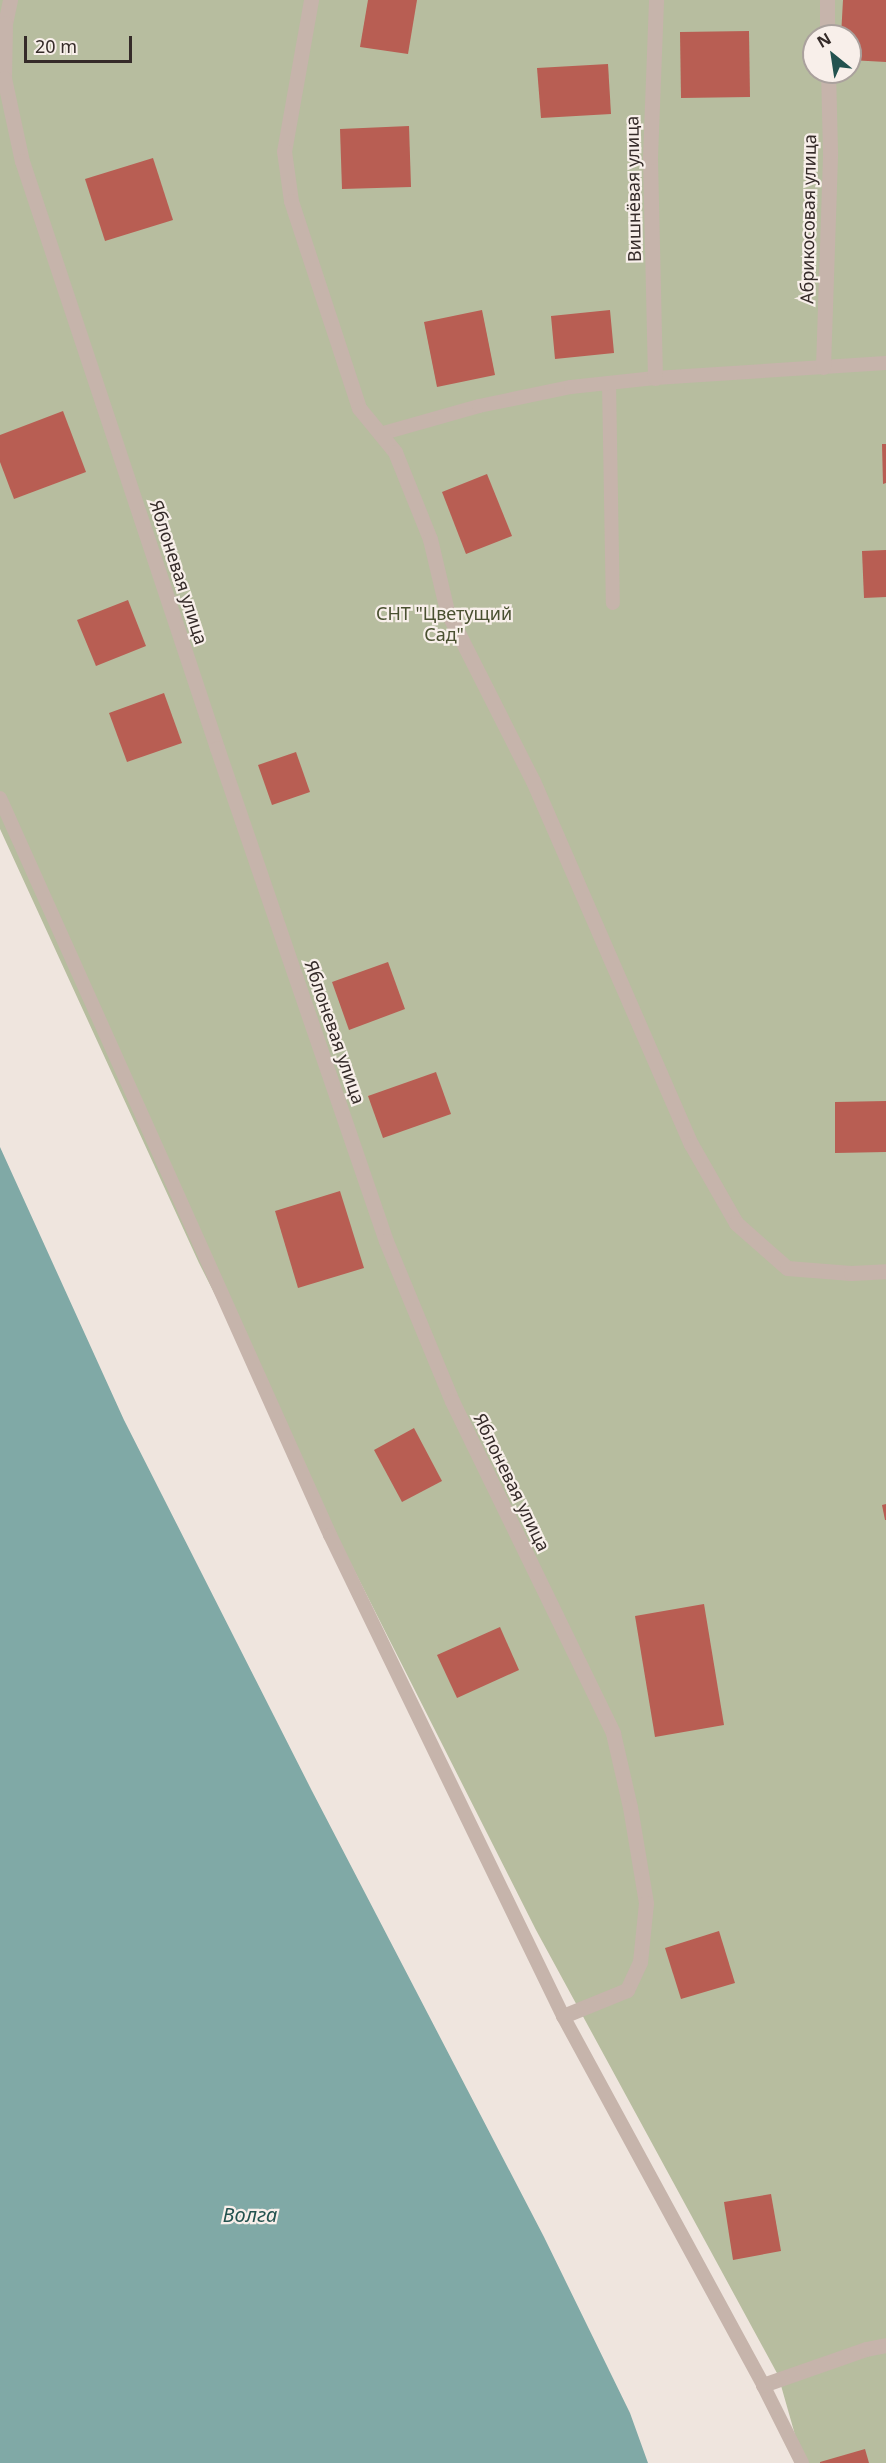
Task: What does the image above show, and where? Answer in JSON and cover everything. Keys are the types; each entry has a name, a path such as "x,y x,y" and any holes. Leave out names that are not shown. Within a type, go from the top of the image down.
{"street":[{"name":"Яблоневая улица","path":"10,0 5,22 4,78 22,161 213,736 382,1230 452,1401 613,1733 630,1807 646,1903 640,1962 627,1990 563,2016"},
{"path":"311,0 284,151 291,201 359,408 394,453 430,539 447,611 533,781 691,1144 736,1223 787,1268 851,1273 886,1271"},
{"name":"Вишнёвая улица","path":"655,378 650,157 656,0"},
{"path":"826,0 827,24"},
{"name":"Абрикосовая улица","path":"823,366 831,152 828,84"},
{"path":"763,2385 866,2349 886,2345"}],"lane":[{"path":"380,434 479,406 571,387 655,378 886,363"},
{"path":"609,382 613,603"},
{"path":"0,798 330,1535 563,2016 763,2385 802,2463"}],"green space":[{"name":"СНТ \"Цветущий Сад\"","path":"0,0 886,0 886,2463 803,2463 778,2375 536,1930 199,1263 0,829"}],"water":[{"name":"Волга","path":"0,1147 124,1420 312,1791 544,2237 630,2413 648,2463 0,2463"}],"building":[{"path":"368,0 417,0 408,54 360,47"},
{"path":"843,0 886,0 886,62 862,61 862,24 842,24"},
{"path":"749,31 750,97 681,98 680,32"},
{"path":"608,64 611,114 541,118 537,68"},
{"path":"409,126 411,187 342,189 340,129"},
{"path":"153,158 173,220 105,241 85,179"},
{"path":"482,310 495,375 437,387 424,322"},
{"path":"610,310 614,353 555,359 551,316"},
{"path":"63,411 86,472 14,499 0,462 0,435"},
{"path":"882,444 886,444 886,483 883,484"},
{"path":"487,474 512,536 466,554 442,492"},
{"path":"886,550 886,597 864,598 862,551"},
{"path":"128,600 146,646 96,666 77,620"},
{"path":"164,693 182,743 127,762 109,713"},
{"path":"296,752 310,792 272,805 258,765"},
{"path":"388,962 405,1009 349,1030 332,982"},
{"path":"436,1072 451,1114 383,1138 368,1096"},
{"path":"886,1101 886,1152 835,1153 835,1102"},
{"path":"340,1191 364,1268 298,1288 275,1211"},
{"path":"414,1428 442,1481 402,1502 374,1450"},
{"path":"886,1504 886,1520 885,1520 882,1505"},
{"path":"704,1604 724,1725 655,1737 635,1616"},
{"path":"500,1627 519,1670 457,1698 437,1655"},
{"path":"719,1931 735,1983 681,1999 665,1948"},
{"path":"771,2194 781,2251 733,2260 724,2202"},
{"path":"865,2449 869,2463 820,2463 820,2462"}]}
